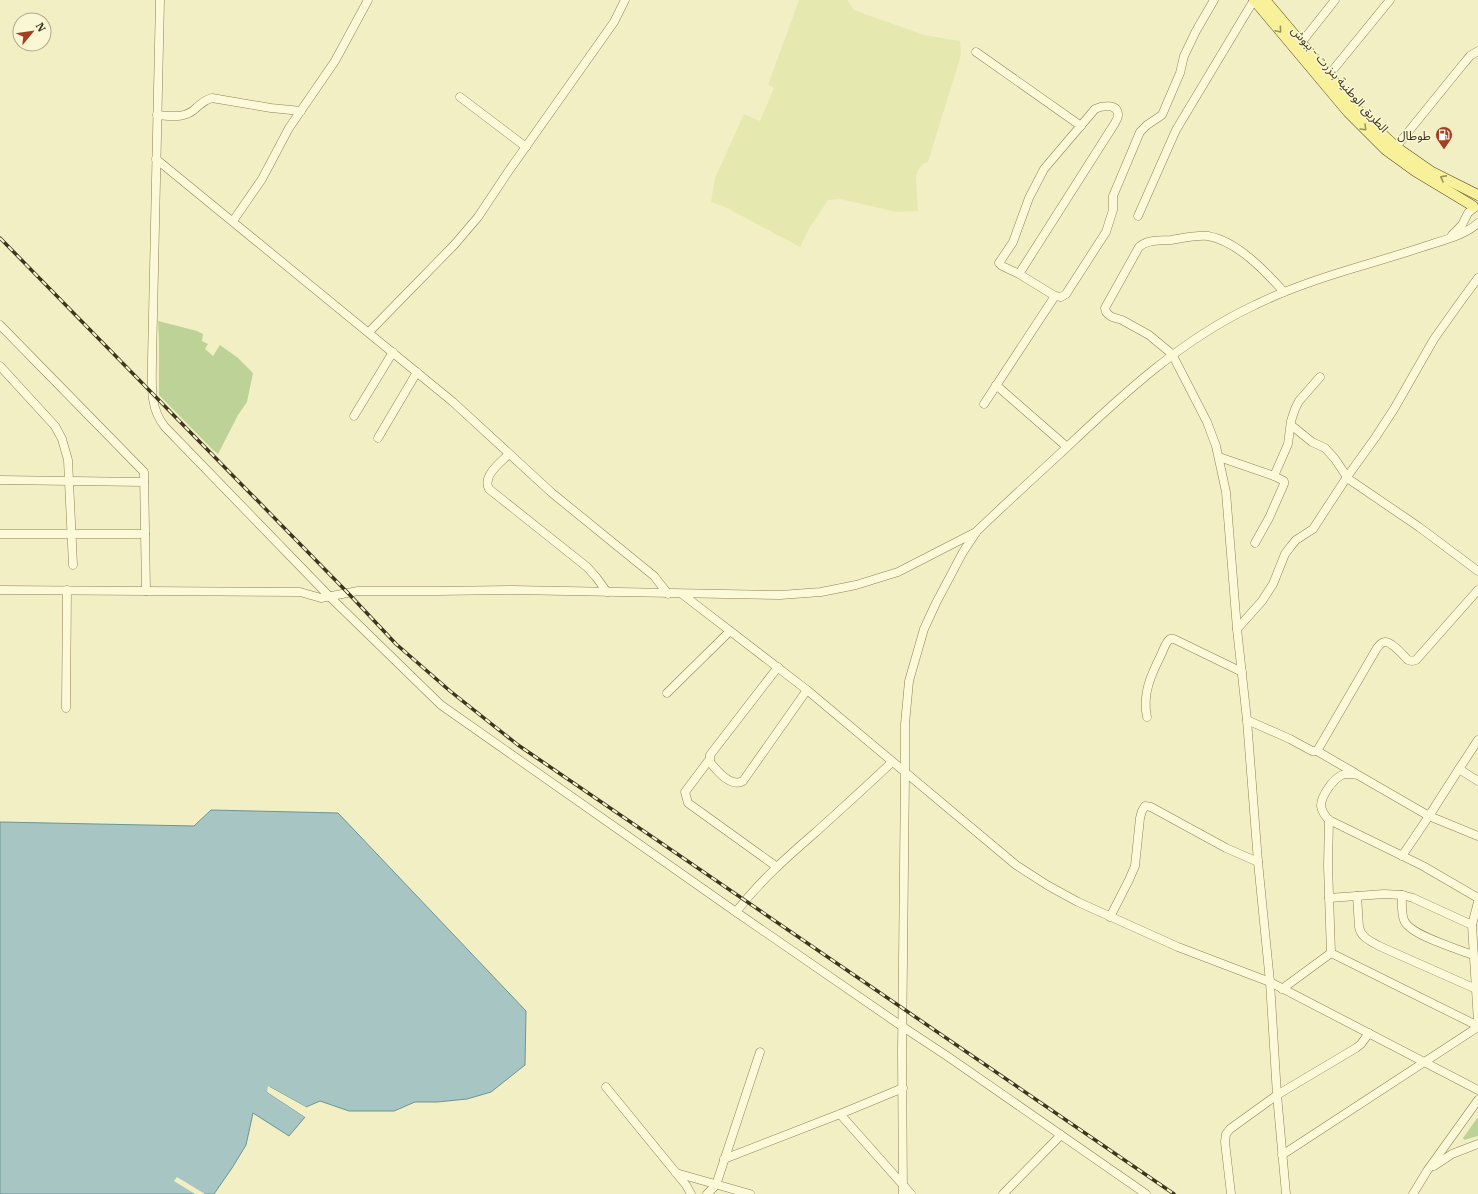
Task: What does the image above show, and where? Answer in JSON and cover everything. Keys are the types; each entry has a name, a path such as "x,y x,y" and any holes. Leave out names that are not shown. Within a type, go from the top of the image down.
{"main road":[{"name":"الطريق الوطنية بنزرت - ببوش","path":"1254,0 1348,112 1386,150 1415,171 1476,207"},
{"name":"الطريق الوطنية بنزرت - ببوش","path":"1265,0 1364,117 1396,147 1432,172 1478,195"}],"street":[{"path":"160,0 152,360 152,394 155,411 160,421 329,596 446,709 736,912 1146,1194"},
{"path":"233,221 258,184 288,128 335,61 368,0"},
{"path":"369,332 455,244 478,217 614,22 625,0"},
{"path":"1019,274 1115,123 1119,115 1115,108 1110,106 1095,109 1044,168 1029,198 1013,242 999,263 1055,296 1061,297 1066,294 1106,232 1113,210 1113,196 1140,132 1147,125 1162,115 1180,73 1184,56 1196,31 1214,0"},
{"path":"1138,216 1176,130 1254,0"},
{"path":"1301,43 1335,0"},
{"path":"1328,76 1390,0"},
{"path":"1396,147 1470,56 1478,51"},
{"path":"976,52 1081,126"},
{"path":"460,97 526,147"},
{"path":"157,115 176,117 183,116 195,109 205,100 212,98 271,108 300,111"},
{"path":"156,159 454,402 552,493 654,576 668,594"},
{"path":"1446,239 1459,229 1468,213 1476,207"},
{"path":"903,1194 905,724 909,681 924,629 963,552 977,531 1109,407 1172,354 1226,320 1284,292 1315,280 1446,239 1470,229 1478,223"},
{"path":"1284,292 1267,273 1240,251 1218,239 1206,236 1152,241 1143,244 1137,251 1105,310 1112,317 1122,320 1149,335 1172,354 1207,422 1219,457 1226,492 1237,629 1247,720 1258,862 1270,982 1277,1095 1286,1194"},
{"path":"1237,629 1266,595 1273,584 1285,554 1291,546 1296,540 1313,529 1346,477 1386,421 1434,339 1478,278"},
{"path":"984,404 1055,296"},
{"path":"0,326 144,472 146,591"},
{"path":"354,416 393,352"},
{"path":"0,366 55,426 66,450 68,460 73,565"},
{"path":"378,438 417,372"},
{"path":"1274,476 1286,450 1290,425 1297,405 1320,377"},
{"path":"996,385 1066,447"},
{"path":"1290,425 1313,443 1325,448 1335,459 1346,477 1419,527 1478,571"},
{"path":"509,454 489,476 487,481 489,489 587,567 607,592"},
{"path":"1219,457 1282,479 1284,484 1269,518 1255,543"},
{"path":"0,480 144,482"},
{"path":"0,590 300,592 321,598 358,591 513,590 780,595 821,592 856,585 898,572 977,531"},
{"path":"0,534 145,534"},
{"path":"66,708 67,590"},
{"path":"1317,751 1377,648 1382,643 1386,642 1408,660 1412,662 1416,660 1478,590"},
{"path":"682,594 807,690 1016,865 1053,889 1110,918 1178,947 1270,982 1426,1061 1478,1090"},
{"path":"667,693 730,631"},
{"path":"1147,717 1145,702 1147,690 1158,661 1170,639 1174,639 1242,672"},
{"path":"776,867 688,803 685,792 709,760 710,755 778,667"},
{"path":"709,760 715,769 722,775 734,783 741,782 746,778 807,690"},
{"path":"1247,720 1312,751 1317,751 1391,795 1430,816 1478,836"},
{"path":"1402,856 1430,816 1478,740"},
{"path":"736,912 745,900 776,867 892,762"},
{"path":"1459,769 1478,781"},
{"path":"1358,775 1351,773 1340,776 1336,780 1328,790 1321,804 1323,814 1329,820 1443,877 1478,898"},
{"path":"1110,918 1135,866 1140,818 1145,806 1151,807 1226,848 1258,862"},
{"path":"1329,820 1328,854 1331,953"},
{"path":"1329,898 1402,895 1413,898 1472,925"},
{"path":"1402,895 1402,912 1404,920 1409,928 1419,934 1473,955"},
{"path":"1356,896 1359,928 1360,932 1365,938 1379,946 1476,989"},
{"path":"1478,902 1472,925 1478,1022"},
{"path":"1282,989 1331,953"},
{"path":"1331,953 1478,1027"},
{"path":"1282,1155 1478,1027"},
{"path":"1231,1194 1225,1142 1226,1134 1230,1129 1277,1095 1356,1048 1369,1033"},
{"path":"707,1194 716,1185 760,1052"},
{"path":"606,1087 686,1185 691,1194"},
{"path":"724,1159 903,1088"},
{"path":"1413,1194 1427,1171 1478,1100"},
{"path":"840,1114 904,1184 911,1194"},
{"path":"1003,1194 1062,1135"},
{"path":"1427,1171 1452,1154 1478,1144"},
{"path":"675,1172 750,1194"}],"green space":[{"path":"799,0 847,0 854,10 924,35 960,41 961,55 928,162 924,163 918,170 916,177 918,211 897,212 840,199 828,200 810,227 800,247 725,207 711,202 715,178 744,114 760,121 774,88 768,85"},
{"path":"158,321 197,331 203,334 202,341 208,344 205,349 213,356 220,345 238,358 253,373 247,402 238,415 218,454 159,395"},
{"path":"1478,1117 1478,1136 1464,1140 1463,1138"}],"water":[{"path":"211,810 338,813 526,1011 525,1065 491,1092 467,1099 437,1102 415,1102 394,1111 349,1111 320,1101 306,1107 270,1087 267,1092 305,1117 289,1136 253,1113 246,1145 214,1194 0,1194 0,822 194,826"}],"pier":[{"path":"268,1086 306,1107 306,1109 271,1090 270,1091 305,1115 305,1117 267,1092"},
{"path":"177,1177 205,1194 195,1194 174,1181"}],"railway":[{"path":"0,238 348,593 396,644 450,691 518,745 1174,1194"}],"place":[{"name":"طوطال","path":"1444,150"}]}
